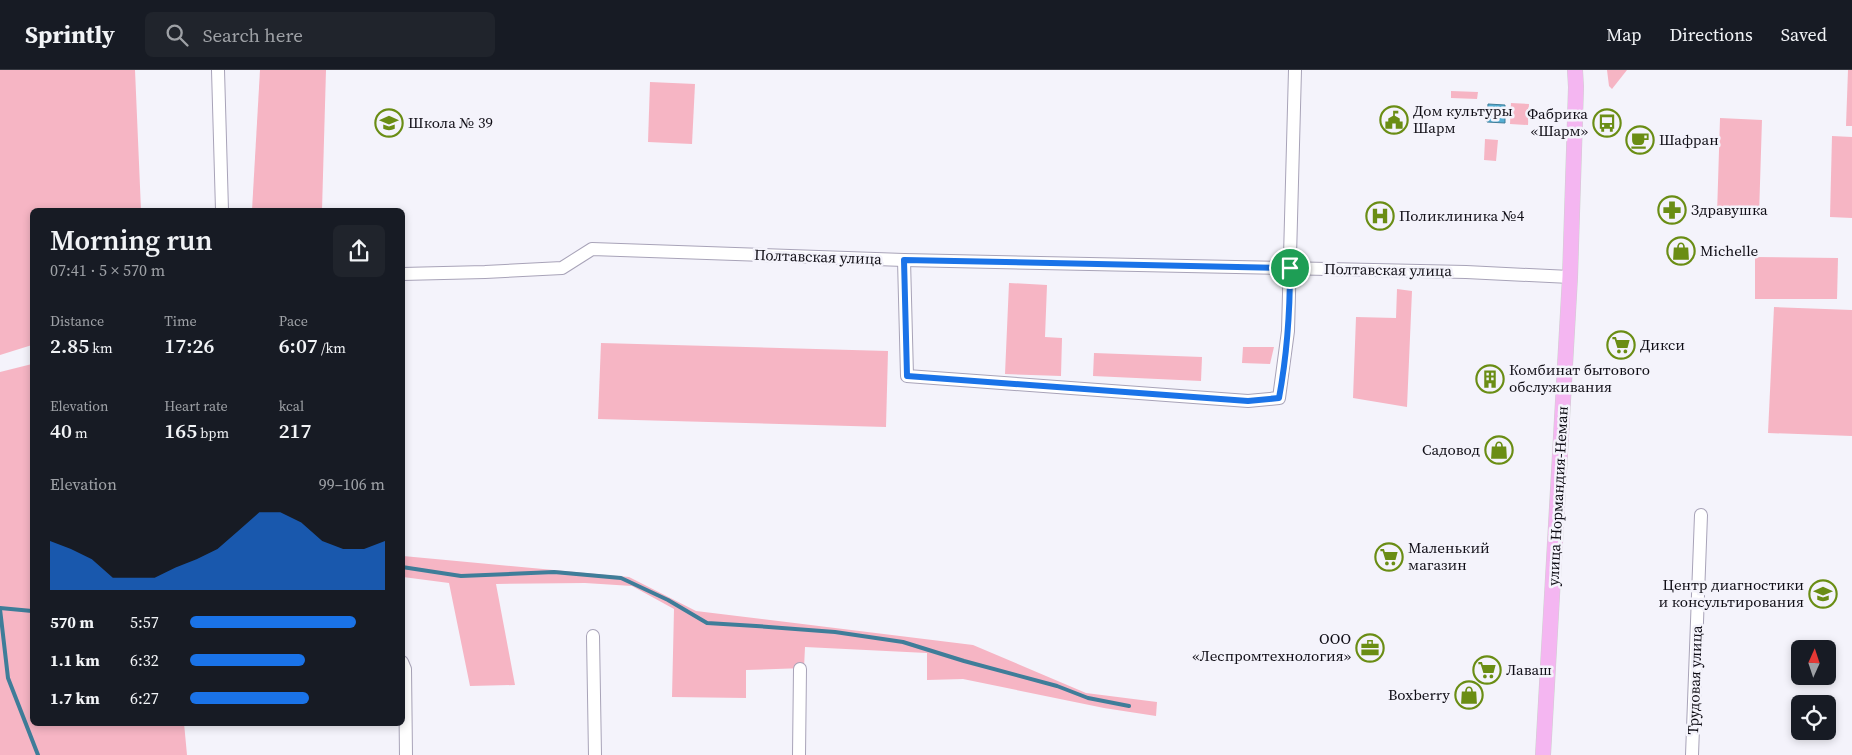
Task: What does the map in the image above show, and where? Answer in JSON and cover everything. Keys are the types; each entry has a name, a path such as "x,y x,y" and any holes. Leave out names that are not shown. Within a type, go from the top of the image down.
{"main road":[{"path":"1575,70 1576,87"},
{"path":"1576,87 1579,70"},
{"name":"улица Нормандия-Неман","path":"1543,755 1570,277 1576,87"}],"street":[{"path":"218,70 222,208"},
{"path":"904,260 907,376 1248,401 1279,398 1288,332 1295,70"},
{"name":"Полтавская улица","path":"405,274 562,268 592,249 904,260 1466,272 1570,277"},
{"name":"Трудовая улица","path":"1692,755 1701,515"},
{"path":"593,636 595,755"},
{"path":"799,755 800,668"},
{"path":"405,669 406,755"}],"shaded area":[{"path":"0,70 135,70 141,208 30,208 30,346 0,355"},
{"path":"260,70 326,70 322,208 252,208"},
{"path":"1607,70 1627,70 1612,89 1609,86"},
{"path":"1848,70 1852,70 1852,126 1846,126"},
{"path":"650,82 695,84 692,144 648,142"},
{"path":"1451,91 1478,92 1477,99 1451,98"},
{"path":"1511,103 1529,104 1528,125 1510,124"},
{"path":"1720,118 1762,120 1759,215 1717,214"},
{"path":"1832,136 1852,137 1852,218 1830,217"},
{"path":"1485,139 1498,140 1496,161 1484,160"},
{"path":"1755,257 1838,258 1837,299 1755,299"},
{"path":"1009,283 1047,285 1045,337 1062,338 1061,376 1005,374"},
{"path":"1397,289 1412,291 1407,407 1353,398 1356,317 1396,318"},
{"path":"1774,307 1852,310 1852,436 1768,433"},
{"path":"601,343 888,351 886,427 598,419"},
{"path":"1243,347 1274,347 1270,364 1242,363"},
{"path":"1094,353 1202,357 1201,381 1093,376"},
{"path":"30,364 30,726 184,726 187,755 0,755 0,372"},
{"path":"405,556 629,577 696,611 973,645 1086,693 1157,702 1156,716 1104,708 963,679 927,680 927,653 805,647 804,668 746,670 746,698 672,697 674,609 632,586 585,583 496,584 515,685 470,686 449,583 405,577"}],"water":[{"path":"1488,104 1505,105 1505,123 1487,122"}],"waterway":[{"path":"405,567 461,576 554,572 621,578 668,600 707,623 835,632 903,642 964,661 1057,686 1088,698 1129,706"},
{"path":"0,608 30,611"},
{"path":"0,609 8,678 38,755"}],"place":[{"name":"Дом культуры Шарм","path":"1394,120"},
{"name":"Школа № 39","path":"389,123"},
{"name":"Фабрика «Шарм»","path":"1607,123"},
{"name":"Шафран","path":"1640,140"},
{"name":"Здравушка","path":"1672,210"},
{"name":"Поликлиника №4","path":"1380,216"},
{"name":"Michelle","path":"1681,251"},
{"name":"Дикси","path":"1621,345"},
{"name":"Комбинат бытового обслуживания","path":"1490,379"},
{"name":"Садовод","path":"1499,450"},
{"name":"Маленький магазин","path":"1389,557"},
{"name":"Центр диагностики и консультирования","path":"1823,594"},
{"name":"ООО «Леспромтехнология»","path":"1370,648"},
{"name":"Лаваш","path":"1487,670"},
{"name":"Boxberry","path":"1469,695"}],"route":[{"path":"904,260 1290,268 1288,332 1279,398 1248,401 907,376 904,260"}]}
